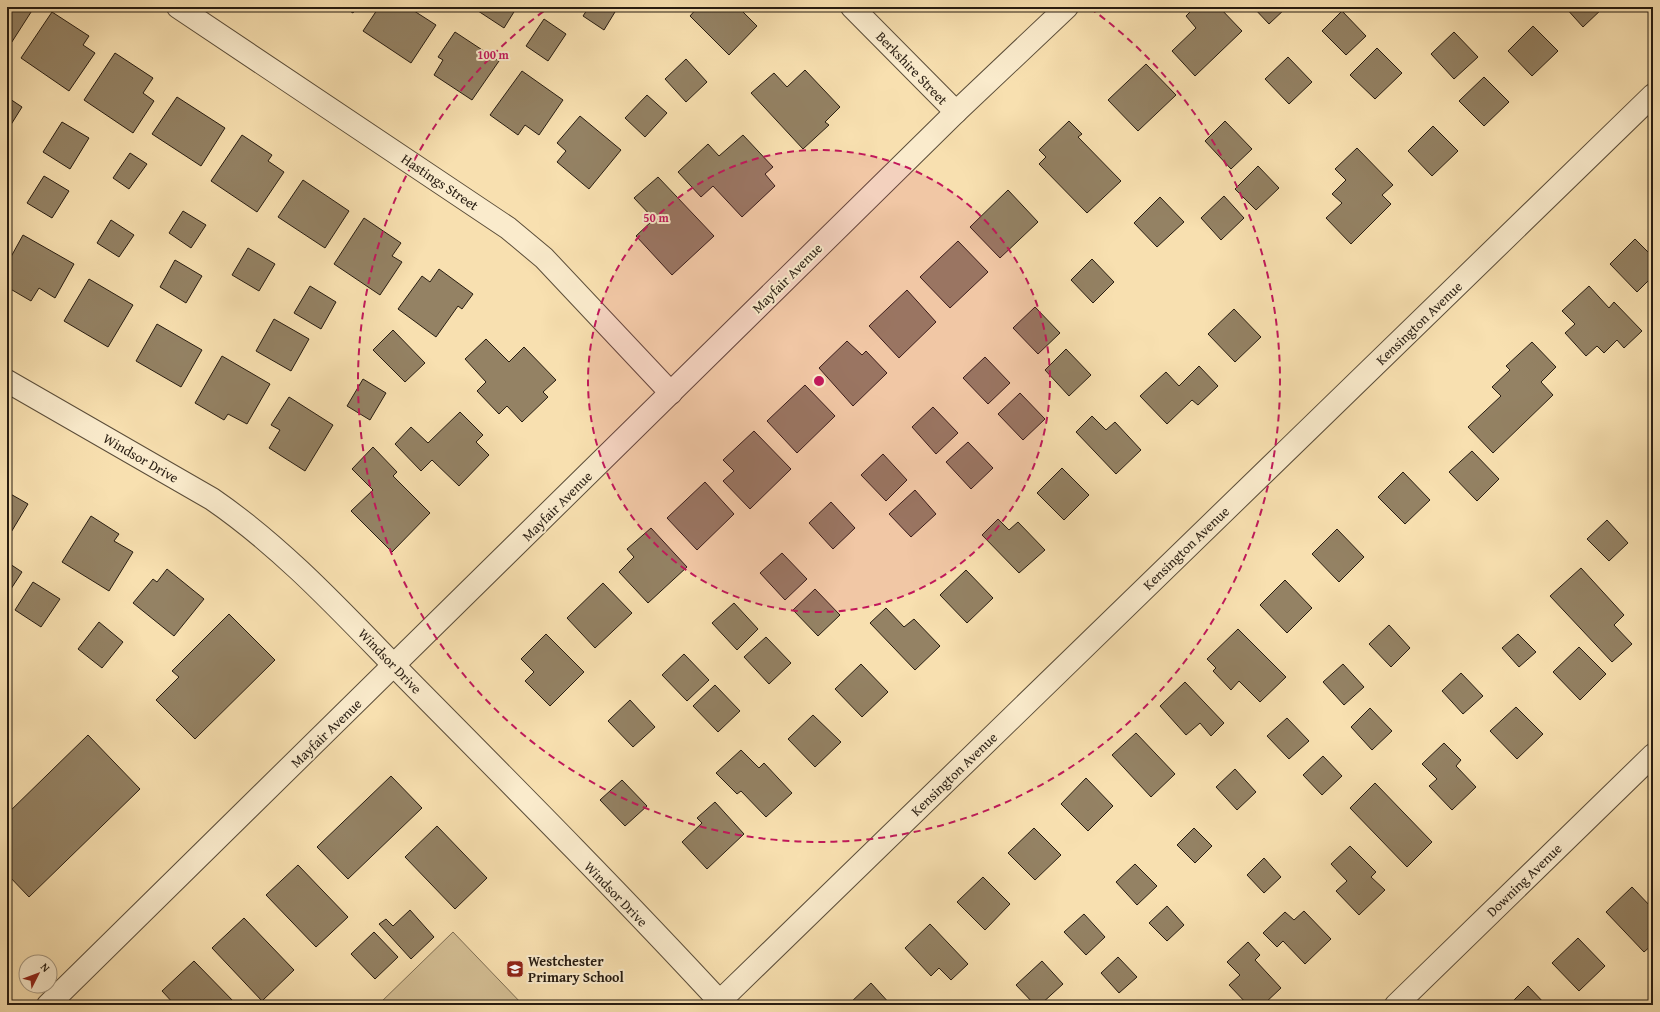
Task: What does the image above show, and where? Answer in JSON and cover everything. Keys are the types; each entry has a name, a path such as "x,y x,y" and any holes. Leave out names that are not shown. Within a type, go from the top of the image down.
{"street":[{"name":"Hastings Street","path":"178,7 508,228 544,258 671,393"},
{"name":"Berkshire Street","path":"852,7 956,112"},
{"name":"Mayfair Avenue","path":"48,1005 956,112 1067,7"},
{"name":"Kensington Avenue","path":"721,1003 1653,95"},
{"name":"Windsor Drive","path":"7,381 234,514 304,574 721,1003"},
{"name":"Downing Avenue","path":"1396,1005 1653,755"}],"shaded area":[{"path":"453,932 523,1005 378,1005"}],"building":[{"path":"7,7 30,7 33,9 8,48"},
{"path":"343,7 357,7 353,13"},
{"path":"379,7 408,7 436,25 411,63 363,31"},
{"path":"472,7 517,7 504,28"},
{"path":"589,7 618,7 604,30 583,16"},
{"path":"698,7 738,7 757,26 729,55 690,16"},
{"path":"1195,7 1219,7 1242,31 1195,76 1172,51 1196,28 1186,16"},
{"path":"1253,7 1287,7 1269,24"},
{"path":"1565,7 1604,7 1583,27"},
{"path":"1342,11 1366,36 1346,55 1322,31"},
{"path":"52,12 89,36 83,45 95,53 69,91 21,58"},
{"path":"544,19 566,34 548,61 526,46"},
{"path":"1533,26 1558,51 1532,76 1508,51"},
{"path":"455,32 499,61 472,100 434,75 443,60 438,57"},
{"path":"1454,32 1478,57 1454,79 1431,54"},
{"path":"1377,48 1402,73 1375,99 1350,75"},
{"path":"115,53 153,78 143,93 154,101 133,133 84,100"},
{"path":"1288,57 1312,82 1289,104 1265,79"},
{"path":"686,59 707,82 686,102 665,79"},
{"path":"1146,64 1176,95 1138,131 1108,100"},
{"path":"805,70 840,107 825,122 829,125 803,149 751,93 774,73 787,87"},
{"path":"522,71 563,100 539,135 525,125 518,135 490,115"},
{"path":"1484,77 1509,102 1484,126 1459,101"},
{"path":"647,95 667,113 645,137 625,118"},
{"path":"7,97 22,107 7,131"},
{"path":"177,97 225,128 201,166 152,134"},
{"path":"580,116 621,150 589,189 557,162 566,151 557,143"},
{"path":"1069,121 1082,134 1078,137 1121,181 1087,213 1039,164 1046,157 1039,150"},
{"path":"1225,121 1252,149 1231,169 1205,141"},
{"path":"62,122 89,138 70,169 43,152"},
{"path":"1433,126 1458,151 1432,176 1408,151"},
{"path":"242,135 272,155 268,161 284,172 257,212 211,181"},
{"path":"743,135 773,167 765,174 775,186 742,217 713,186 701,197 678,172 708,144 719,156"},
{"path":"1357,148 1393,185 1382,195 1391,204 1351,244 1326,218 1342,203 1332,194 1346,180 1335,169"},
{"path":"130,153 147,164 129,189 113,178"},
{"path":"1258,166 1279,188 1256,210 1235,189"},
{"path":"44,176 69,191 52,218 27,203"},
{"path":"658,177 714,236 672,275 636,236 654,219 634,198"},
{"path":"303,180 349,211 325,248 278,217"},
{"path":"1008,190 1038,222 1000,258 970,227"},
{"path":"1224,196 1244,218 1221,240 1201,218"},
{"path":"1160,197 1184,222 1157,247 1134,223"},
{"path":"183,211 206,225 191,248 169,233"},
{"path":"364,218 401,243 392,256 402,262 380,295 334,264"},
{"path":"111,220 134,235 119,257 97,243"},
{"path":"23,235 74,264 55,298 39,288 31,301 7,287 7,264"},
{"path":"1635,239 1653,257 1653,276 1637,292 1610,264"},
{"path":"958,241 988,272 950,308 920,277"},
{"path":"248,248 275,264 259,291 232,275"},
{"path":"1092,259 1114,282 1093,303 1071,280"},
{"path":"175,260 202,276 186,303 160,287"},
{"path":"439,269 473,294 462,309 458,306 436,337 398,309 422,276 430,282"},
{"path":"89,279 133,305 108,347 64,321"},
{"path":"310,286 336,302 321,329 294,313"},
{"path":"1589,286 1609,308 1614,302 1642,331 1624,348 1617,340 1604,353 1597,346 1586,356 1565,333 1575,324 1562,311"},
{"path":"907,290 936,322 899,358 869,326"},
{"path":"1035,307 1060,333 1038,354 1013,328"},
{"path":"1234,309 1261,337 1235,362 1208,334"},
{"path":"274,319 309,339 291,371 256,351"},
{"path":"157,324 202,350 181,387 136,361"},
{"path":"393,330 425,363 405,382 373,350"},
{"path":"486,339 509,362 524,347 556,380 543,392 548,397 522,422 507,406 499,414 477,391 486,382 465,359"},
{"path":"847,341 862,355 866,351 887,373 853,406 819,368"},
{"path":"1532,342 1556,367 1541,382 1553,395 1493,453 1468,427 1501,396 1492,387 1510,370 1506,366"},
{"path":"1066,349 1091,375 1069,396 1045,370"},
{"path":"222,356 270,384 247,424 228,414 224,420 195,403"},
{"path":"985,357 1010,383 988,404 963,378"},
{"path":"1199,366 1218,386 1198,405 1192,400 1167,424 1140,396 1166,372 1179,386"},
{"path":"363,379 386,393 370,420 347,406"},
{"path":"805,385 835,416 797,453 767,421"},
{"path":"1020,393 1045,419 1023,440 998,414"},
{"path":"289,397 333,425 305,471 269,448 280,430 271,425"},
{"path":"933,407 958,433 936,454 912,427"},
{"path":"460,412 483,435 476,442 489,455 459,486 432,460 421,471 395,444 411,427 428,443"},
{"path":"1092,416 1106,430 1115,422 1141,450 1116,474 1076,432"},
{"path":"754,431 791,469 750,509 723,481 734,471 723,460"},
{"path":"968,442 993,468 971,489 946,462"},
{"path":"373,447 397,472 393,476 430,513 392,552 351,511 373,490 352,469"},
{"path":"1472,451 1499,479 1477,501 1449,472"},
{"path":"883,454 907,480 886,501 861,475"},
{"path":"1062,468 1089,495 1064,520 1037,493"},
{"path":"1403,472 1430,500 1405,524 1378,497"},
{"path":"705,482 734,514 697,550 667,518"},
{"path":"915,490 936,514 911,537 889,514"},
{"path":"7,492 28,504 10,534 7,533"},
{"path":"831,502 855,528 833,549 809,523"},
{"path":"91,516 119,534 114,541 133,552 109,591 62,562"},
{"path":"998,519 1009,530 1018,522 1045,550 1019,573 982,535"},
{"path":"1607,520 1628,543 1609,561 1587,539"},
{"path":"651,528 687,567 648,603 619,572 634,557 627,549"},
{"path":"1337,529 1364,557 1339,582 1312,554"},
{"path":"782,553 807,579 785,600 760,573"},
{"path":"7,562 22,572 7,595"},
{"path":"1581,568 1624,615 1614,625 1632,644 1612,662 1550,596"},
{"path":"167,569 204,599 174,636 133,603 153,579 157,582"},
{"path":"966,570 993,598 967,623 940,595"},
{"path":"1285,580 1312,608 1287,633 1260,605"},
{"path":"33,582 60,599 41,627 15,610"},
{"path":"603,583 632,613 595,648 567,618"},
{"path":"815,589 840,615 818,636 793,610"},
{"path":"734,603 758,629 737,650 712,623"},
{"path":"886,608 904,627 914,619 940,646 915,670 870,623"},
{"path":"229,614 275,660 195,739 156,700 179,677 172,671"},
{"path":"99,622 123,642 102,668 78,649"},
{"path":"1389,625 1410,648 1391,667 1369,644"},
{"path":"1238,629 1286,677 1260,702 1239,681 1231,690 1213,671 1216,668 1207,659"},
{"path":"546,634 584,672 550,706 525,681 534,672 521,659"},
{"path":"1518,634 1536,652 1519,667 1502,648"},
{"path":"766,637 791,663 769,684 744,657"},
{"path":"1579,647 1606,674 1580,700 1553,672"},
{"path":"684,654 709,680 687,701 662,675"},
{"path":"861,664 888,692 862,717 835,689"},
{"path":"1343,664 1364,687 1344,705 1323,682"},
{"path":"1461,673 1483,696 1463,714 1442,691"},
{"path":"1185,682 1224,723 1211,736 1200,723 1186,735 1160,706"},
{"path":"715,685 740,711 718,732 693,706"},
{"path":"630,700 655,727 633,747 608,721"},
{"path":"1516,707 1543,734 1517,759 1490,731"},
{"path":"1370,708 1392,731 1372,750 1351,727"},
{"path":"813,715 841,742 815,767 788,739"},
{"path":"1287,718 1309,741 1289,759 1267,736"},
{"path":"1136,733 1175,774 1151,797 1112,755"},
{"path":"88,735 140,789 29,897 7,874 7,814"},
{"path":"1444,743 1461,760 1456,766 1476,787 1452,810 1429,786 1437,779 1422,764"},
{"path":"741,750 759,768 764,763 792,793 766,817 741,791 737,794 716,773"},
{"path":"1323,756 1342,776 1322,795 1303,775"},
{"path":"1235,769 1256,792 1237,810 1216,787"},
{"path":"391,776 422,808 348,879 317,847"},
{"path":"1086,778 1113,806 1088,831 1061,804"},
{"path":"622,780 647,806 625,826 600,800"},
{"path":"1375,783 1432,842 1407,867 1350,808"},
{"path":"715,802 744,834 707,869 682,842 702,823 697,818"},
{"path":"437,826 487,878 455,909 405,857"},
{"path":"1034,828 1061,855 1035,880 1008,853"},
{"path":"1194,828 1212,846 1195,863 1177,845"},
{"path":"1350,846 1376,872 1371,877 1385,890 1359,915 1336,891 1347,881 1331,864"},
{"path":"1264,858 1281,877 1264,893 1247,875"},
{"path":"1135,864 1157,886 1137,905 1116,882"},
{"path":"298,865 348,917 316,947 266,895"},
{"path":"983,877 1010,904 985,930 957,902"},
{"path":"1632,887 1653,909 1653,944 1644,952 1606,912"},
{"path":"1167,906 1184,925 1167,941 1149,923"},
{"path":"410,910 434,937 411,959 379,924 386,919 393,926"},
{"path":"1304,911 1331,939 1305,964 1283,941 1277,947 1263,933 1285,912 1294,920"},
{"path":"1084,914 1105,937 1086,955 1064,932"},
{"path":"244,918 294,970 262,1001 212,948"},
{"path":"930,924 968,964 951,980 939,968 931,976 905,948"},
{"path":"374,932 398,957 375,979 351,954"},
{"path":"1578,938 1605,966 1579,991 1552,963"},
{"path":"1248,942 1260,955 1255,960 1281,988 1263,1005 1248,1005 1229,985 1240,975 1227,962"},
{"path":"1118,957 1137,977 1119,993 1101,973"},
{"path":"194,961 237,1005 175,1005 162,991"},
{"path":"1042,961 1063,984 1040,1005 1035,1005 1016,985"},
{"path":"871,983 891,1005 848,1005"},
{"path":"1528,986 1546,1005 1509,1005"}],"place":[{"name":"Westchester Primary School","path":"515,969"}]}
